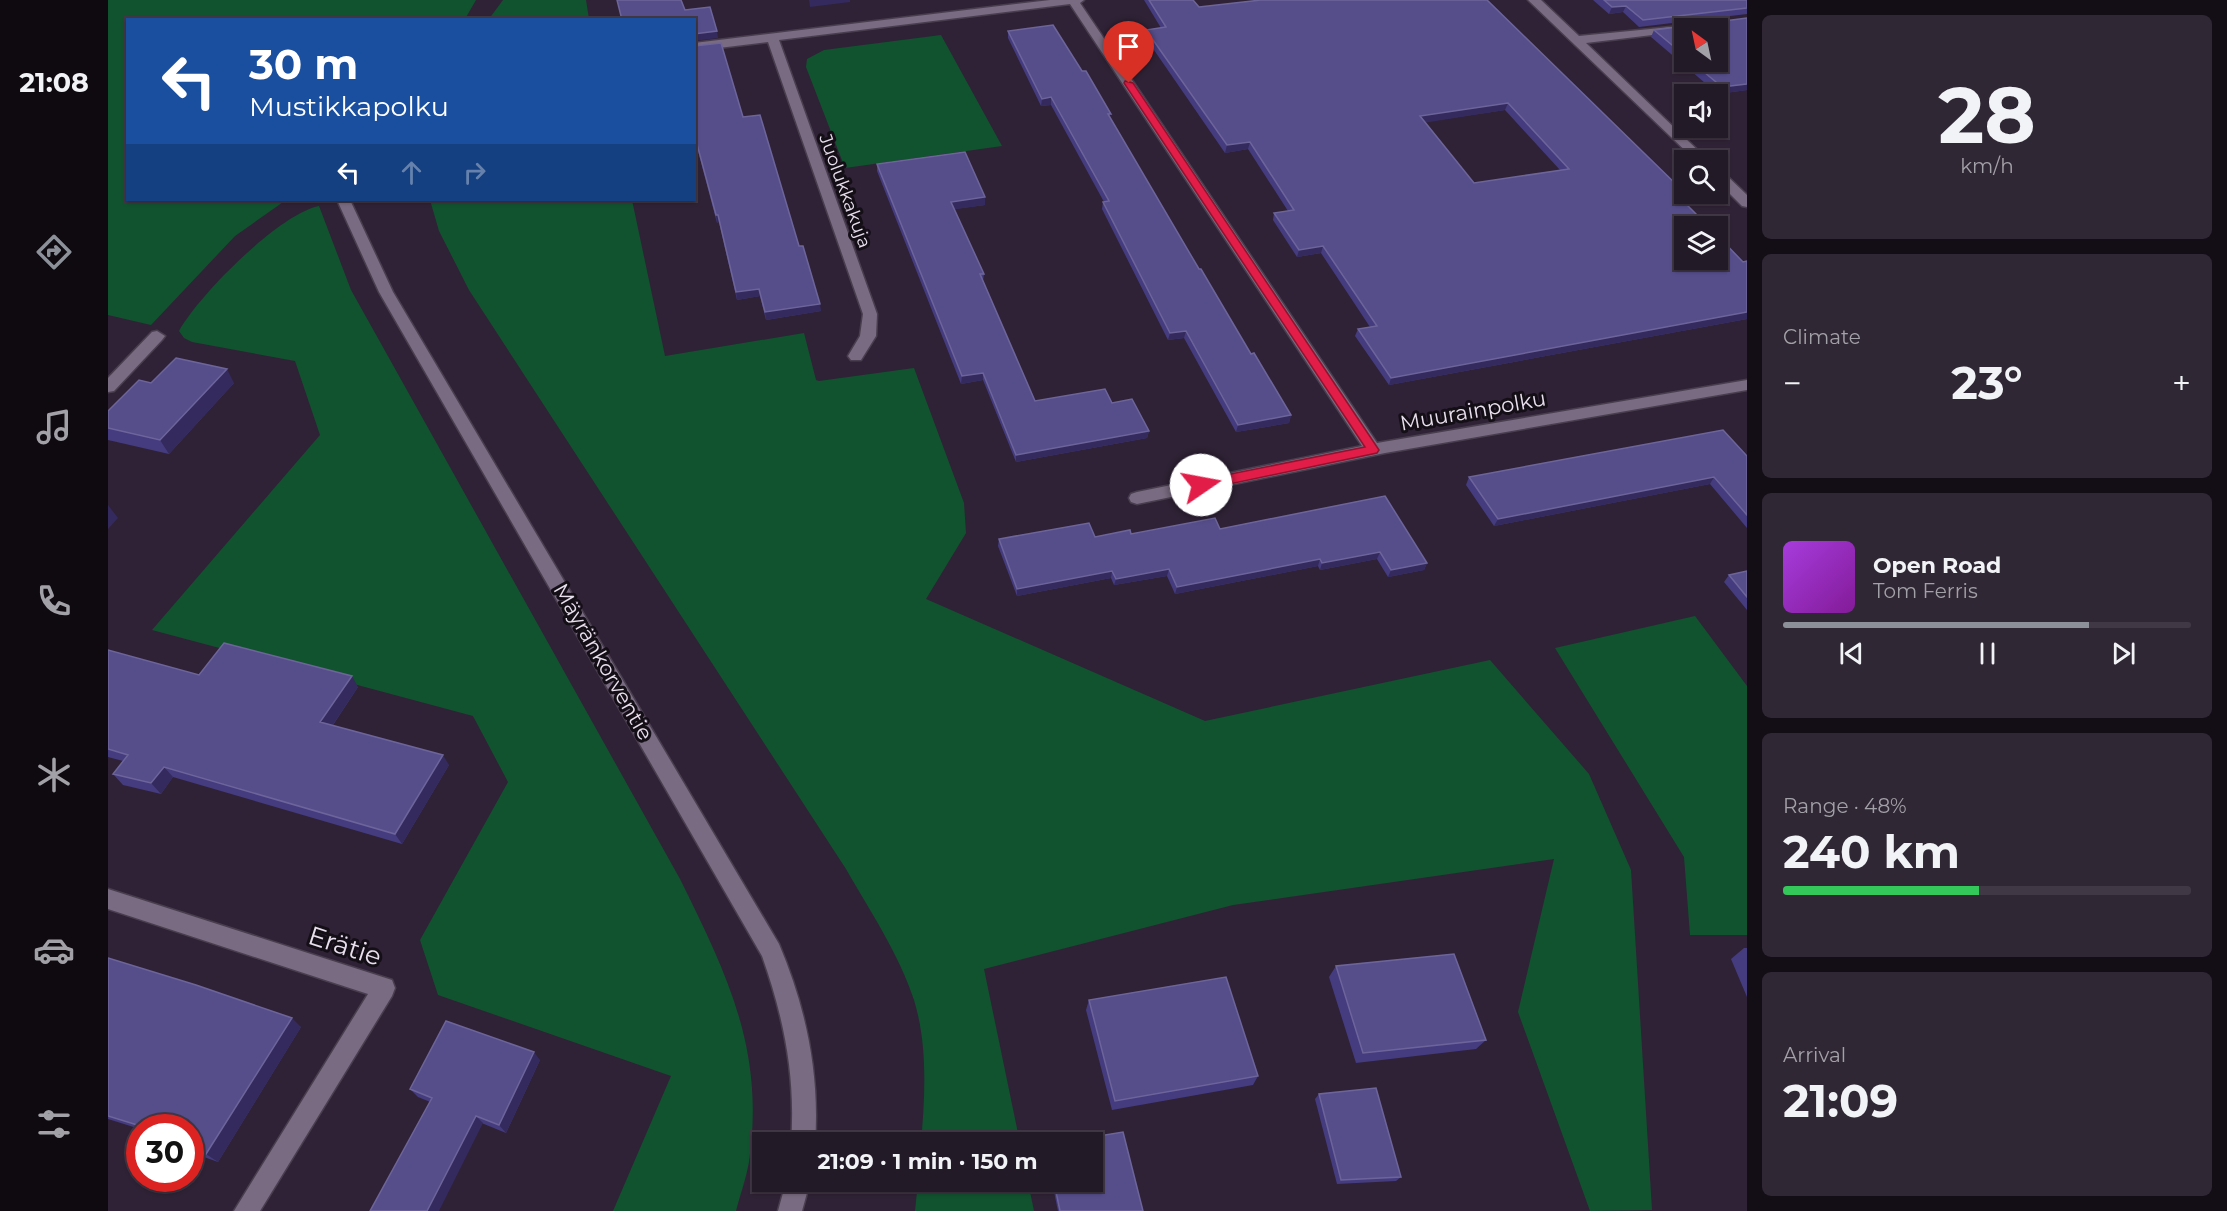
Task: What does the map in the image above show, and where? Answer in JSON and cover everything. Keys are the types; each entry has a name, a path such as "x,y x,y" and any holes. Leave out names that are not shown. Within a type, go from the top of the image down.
{"street":[{"path":"696,47 1075,0 1373,450"},
{"path":"1534,0 1692,150"},
{"path":"1578,40 1674,28"},
{"name":"Juolukkakuja","path":"772,37 870,314 868,336 856,356"},
{"path":"1728,185 1747,203"},
{"name":"Mäyränkorventie","path":"343,201 386,292 771,951 799,1034 804,1079 803,1132"},
{"path":"108,387 157,336"},
{"path":"1740,386 1747,401"},
{"name":"Muurainpolku","path":"1137,498 1373,450 1740,386"},
{"name":"Erätie","path":"108,898 384,988 246,1211"},
{"path":"790,1211 795,1192"}],"green space":[{"path":"108,0 476,0 466,18 126,18 126,201 285,201 235,236 151,325 108,315"},
{"path":"503,0 586,0 589,18 490,18"},
{"path":"941,35 1002,146 845,168 806,67 807,59 824,50"},
{"path":"430,201 632,201 665,356 804,333 816,380 819,381 914,368 964,503 966,533 926,599 1205,721 1490,660 1589,774 1631,870 1652,1210 1590,1211 1518,1012 1554,859 1233,905 984,969 1018,1132 922,1132 924,1089 922,1035 914,1000 892,949 846,869 469,290 439,231"},
{"path":"319,206 351,290 680,879 713,949 738,1015 747,1049 752,1085 753,1122 749,1162 736,1211 613,1211 671,1076 438,995 420,940 508,782 473,716 152,630 320,435 295,361 192,342 184,338 179,331 204,297 242,258 262,240 302,212"},
{"path":"1695,616 1747,686 1747,935 1690,935 1684,857 1555,648"},
{"path":"917,1192 1030,1192 1034,1211 915,1211"}],"building":[{"path":"617,0 681,0 685,10 710,7 717,31 696,34 696,18 622,18"},
{"path":"1149,0 1193,0 1199,7 1261,0 1487,0 1674,182 1674,204 1686,204 1698,216 1674,216 1674,270 1728,270 1728,246 1743,262 1747,261 1747,312 1391,378 1358,329 1377,326 1323,246 1299,250 1274,213 1294,210 1250,142 1227,145 1146,30 1166,27","holes":["1508,103 1569,169 1474,183 1420,116"]},
{"path":"1604,0 1747,0 1747,8 1643,20 1626,6 1612,7"},
{"path":"1747,18 1747,84 1728,86 1728,84 1718,84 1704,72 1728,72 1728,20"},
{"path":"1053,25 1082,71 1086,71 1111,114 1108,114 1199,269 1291,415 1238,425 1186,331 1170,333 1103,202 1109,201 1051,97 1042,99 1008,31"},
{"path":"1674,27 1674,47 1654,30"},
{"path":"721,43 743,117 760,115 799,246 803,246 820,304 765,312 759,289 736,292 718,215 716,215 696,140 696,46"},
{"path":"965,152 985,197 951,202 984,274 980,274 1035,401 1105,389 1112,403 1132,399 1149,431 1016,455 983,373 962,376 877,164"},
{"path":"176,358 227,369 160,440 108,428 108,411 139,380 151,383"},
{"path":"1723,430 1747,456 1747,515 1714,477 1498,519 1469,477"},
{"path":"1385,496 1427,563 1391,570 1380,552 1322,563 1320,559 1177,587 1169,569 1116,579 1112,571 1017,589 999,539 1089,523 1095,537 1130,530 1131,534 1215,518 1220,529"},
{"path":"1747,571 1747,597 1729,575"},
{"path":"224,643 352,676 320,722 443,755 395,834 164,767 151,783 113,774 128,755 108,749 108,650 199,675"},
{"path":"1454,954 1486,1040 1363,1053 1336,966"},
{"path":"108,958 292,1018 206,1154 204,1153 204,1114 126,1114 126,1122 108,1116"},
{"path":"1226,977 1258,1076 1115,1101 1089,1000"},
{"path":"446,1021 534,1052 499,1125 476,1116 427,1211 370,1211 432,1098 410,1089"},
{"path":"1376,1088 1401,1177 1341,1180 1319,1094"},
{"path":"1123,1132 1143,1211 1060,1211 1056,1192 1103,1192 1103,1135"}],"route":[{"path":"1129,83 1373,450 1201,485"}]}
